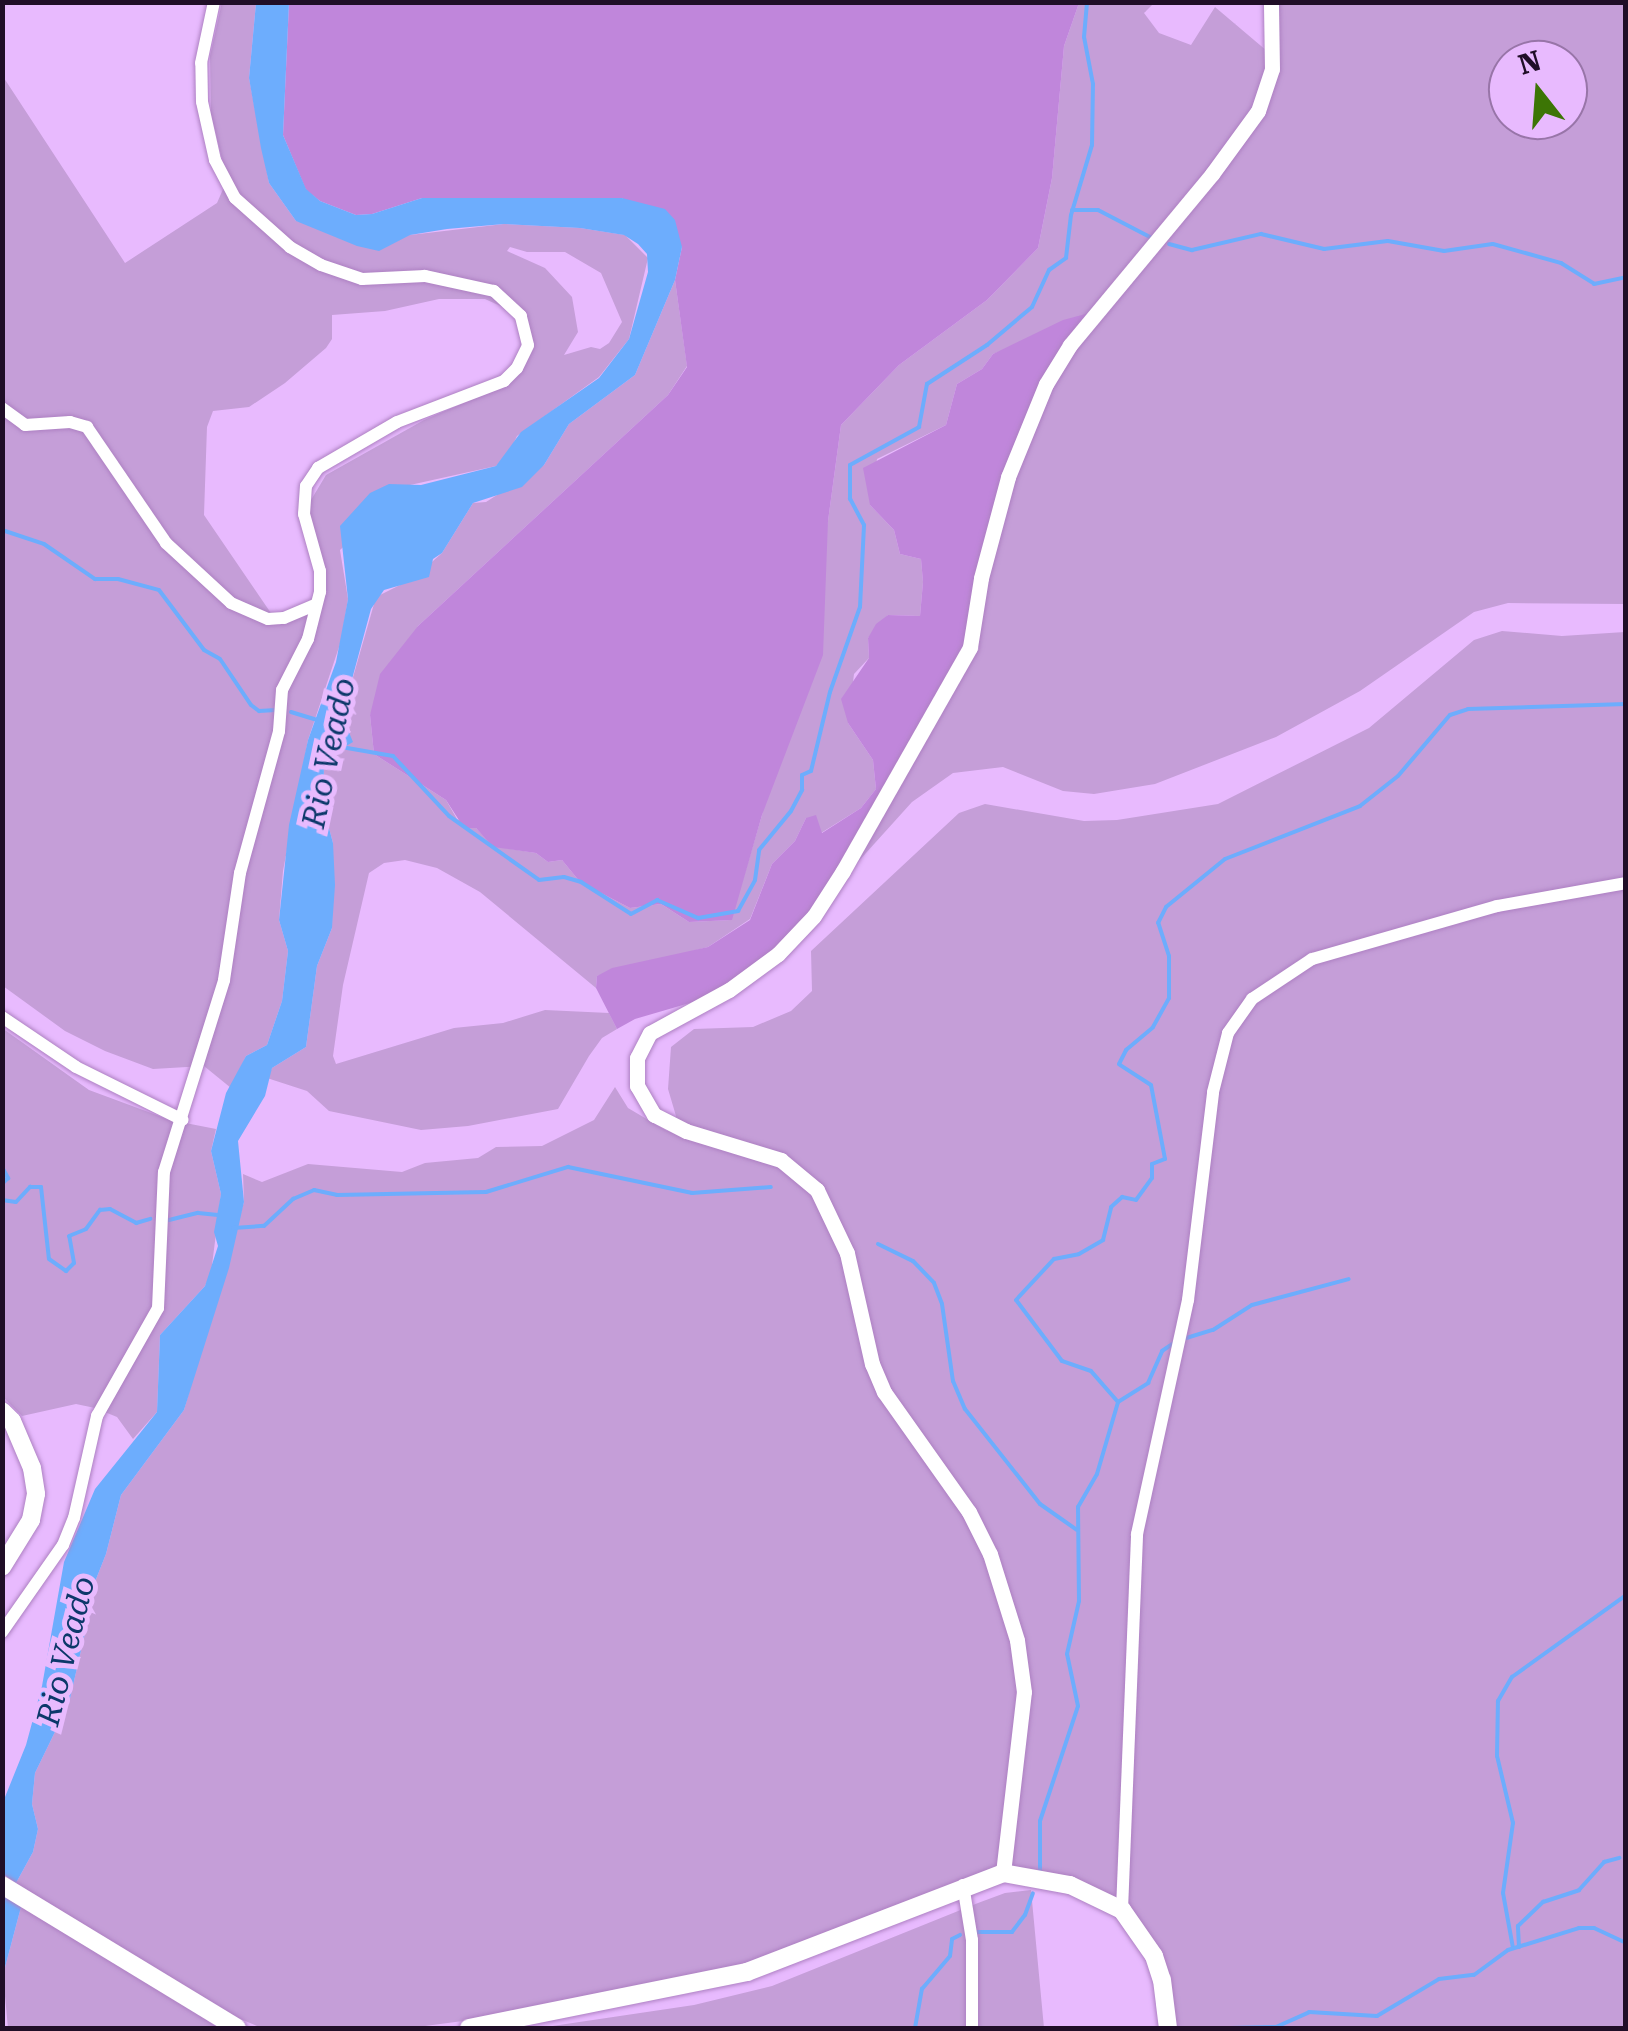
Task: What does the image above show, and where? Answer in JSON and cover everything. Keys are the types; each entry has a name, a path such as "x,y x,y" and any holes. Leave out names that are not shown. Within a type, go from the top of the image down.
{"main road":[{"path":"2,1411 12,1421 32,1468 36,1494 31,1520 2,1567"},
{"path":"470,2028 747,1972 963,1885 1003,1873 1070,1885 1122,1910 1154,1956 1162,1980 1168,2028"},
{"path":"2,1885 237,2028"}],"street":[{"path":"2,1632 63,1545 103,1401 158,1308 161,1187 224,980 240,874 280,732 282,690 308,639 315,605 320,570 303,503 312,475 422,410 504,382 523,358 528,336 517,310 494,292 425,276 362,279 320,265 290,247 235,198 214,160 202,102 202,64 214,2"},
{"path":"1003,1873 1024,1692 1008,1605 984,1542 954,1488 884,1392 872,1364 848,1253 817,1190 781,1160 686,1131 654,1116 637,1086 636,1058 650,1033 728,990 778,954 814,916 844,871 970,648 981,578 1008,477 1046,384 1070,345 1212,174 1258,111 1272,68 1271,2"},
{"path":"2,408 25,425 70,422 87,428 166,543 231,603 268,619 284,618 315,605"},
{"path":"1122,1910 1136,1534 1188,1300 1213,1092 1228,1033 1252,999 1312,959 1497,906 1626,883"},
{"path":"2,1017 76,1067 183,1120"},
{"path":"963,1885 972,1940 972,2028"}],"shaded area":[{"path":"222,2 256,3 249,78 269,183 296,221 410,235 504,224 580,228 625,235 648,258 629,339 599,377 517,436 507,457 496,466 410,485 340,550 348,599 341,641 308,740 283,871 279,920 288,951 282,1001 267,1045 246,1056 231,1088 204,1066 153,1069 105,1051 65,1031 3,986 2,75 125,263 217,203 227,180 211,114 210,56","holes":["510,247 527,252 565,252 601,273 622,322 609,343 600,349 591,347 564,355 578,332 572,297 545,268 507,251","439,299 485,299 514,312 525,355 494,390 424,420 326,475 308,505 320,594 290,621 279,625 204,515 207,427 213,411 249,407 285,383 326,348 332,339 332,315 385,311"]},
{"path":"289,3 1079,3 1064,46 1052,178 1038,248 987,300 899,365 841,425 828,521 823,655 762,815 732,920 689,922 661,904 630,908 580,882 562,860 548,862 536,853 493,847 476,828 464,828 446,800 374,754 370,715 380,674 418,626 668,395 687,367 675,280 682,247 622,198 422,198 372,214 356,215 320,201 306,190 283,135"},
{"path":"1079,3 1154,3 1144,13 1159,33 1191,45 1215,7 1274,57 1273,3 1625,3 1625,604 1508,603 1474,612 1360,691 1276,737 1155,784 1094,794 1063,791 1003,767 953,773 912,802 847,874 898,770 1006,349 993,354 982,369 957,384 946,425 877,459 870,505 894,530 900,554 921,559 923,582 920,616 888,615 868,638 869,658 854,674 848,723 873,760 876,789 861,808 821,833 806,818 795,841 772,864 750,919 708,947 597,976 596,988 480,892 437,868 405,860 384,863 369,873 343,985 333,1056 336,1064 454,1028 503,1023 545,1010 609,1013 617,1029 602,1038 558,1109 468,1126 421,1130 329,1111 307,1091 267,1078 272,1068 306,1047 317,966 332,928 333,843 323,806 324,765 329,748 351,732 345,723 345,705 376,597 414,578 442,553 473,503 486,502 544,465 569,424 635,375 675,280 687,366 668,395 418,626 370,715 374,754 446,800 457,819 476,828 493,846 536,853 548,862 562,860 580,882 630,908 661,904 689,922 731,920 762,815 828,521 841,425 899,365 987,300 1038,248 1052,178 1064,46"},
{"path":"1093,312 1064,356 996,516 970,643 847,874 748,975 700,1000 635,1019 617,1029 596,988 597,976 612,968 708,947 750,920 772,864 795,841 806,818 816,815 822,833 861,808 876,789 873,760 848,723 841,699 869,658 868,638 876,624 888,615 920,616 923,582 921,559 900,554 894,530 870,505 863,468 946,425 957,384 982,369 993,354 1063,320"},
{"path":"1502,631 1562,636 1625,632 1625,2028 1174,2028 1169,1986 1114,1900 1010,1876 834,1945 516,2014 410,2028 262,2028 231,2015 16,1883 33,1852 38,1829 32,1804 35,1773 69,1703 85,1633 85,1607 106,1554 121,1495 184,1410 244,1202 243,1174 262,1182 308,1164 402,1172 425,1163 478,1158 496,1147 542,1146 594,1120 615,1087 628,1108 667,1131 676,1116 668,1089 671,1047 694,1029 753,1027 791,1011 812,991 811,951 959,813 985,804 1084,821 1117,820 1218,804 1369,728 1474,640"},
{"path":"2,1028 89,1090 170,1120 216,1129 211,1151 221,1194 211,1273 205,1286 160,1335 157,1412 133,1439 117,1417 95,1408 76,1404 22,1416 3,1397"},
{"path":"1031,1890 1044,2028 539,2028 694,2005 772,1986 978,1903 1005,1893"},
{"path":"21,1907 218,2028 8,2028 3,1975"}],"water":[{"name":"Rio Veado","path":"256,3 289,3 283,135 306,189 320,201 356,215 372,214 422,198 622,198 665,209 675,220 682,247 675,280 635,375 569,424 544,465 522,487 473,503 442,553 433,559 429,577 384,590 371,609 345,705 345,723 353,742 341,749 330,748 324,766 323,806 333,843 335,885 332,928 317,966 306,1047 272,1068 265,1096 238,1141 244,1202 229,1268 184,1410 121,1495 106,1554 85,1607 85,1633 69,1703 35,1773 32,1804 38,1829 33,1852 16,1883 3,1874 3,1802 26,1745 42,1686 64,1562 95,1489 157,1412 160,1335 205,1286 218,1246 214,1232 221,1194 211,1151 226,1093 246,1056 267,1045 282,1001 288,951 279,920 289,825 308,740 336,662 348,599 340,526 370,493 389,484 421,485 496,466 521,432 599,378 629,339 648,272 647,254 638,244 624,235 580,228 504,224 447,229 410,235 379,251 296,221 269,183 261,148 249,78"},
{"path":"3,1895 21,1907 3,1975"}],"waterway":[{"name":"Rio Veado","path":"330,745 393,756 449,816 539,880 564,877 581,882 631,914 657,900 698,918 738,911 755,880 759,850 791,811 802,790 802,775 811,771 830,692 860,607 864,525 850,499 850,465 919,427 927,384 987,345 1032,307 1049,270 1066,258 1071,215 1092,145 1093,84 1084,37 1087,2"},
{"path":"1072,210 1098,210 1150,237"},
{"path":"1169,244 1192,250 1261,234 1324,249 1388,241 1444,251 1493,244 1561,263 1594,284 1626,277"},
{"path":"2,530 44,544 95,579 118,579 159,590 204,650 220,659 251,705 259,711 276,710"},
{"path":"1118,1402 1091,1371 1062,1361 1016,1300 1054,1259 1079,1254 1103,1240 1111,1207 1122,1197 1136,1200 1152,1178 1152,1164 1165,1159 1151,1085 1119,1064 1126,1050 1153,1027 1169,998 1169,956 1158,923 1166,907 1225,859 1360,806 1398,776 1450,715 1468,709 1626,704"},
{"name":"Rio Veado","path":"291,712 320,721"},
{"path":"2,1167 8,1178 2,1184"},
{"path":"233,1228 264,1226 293,1199 314,1190 337,1195 486,1192 568,1167 692,1193 771,1187"},
{"path":"2,1200 16,1202 30,1187 41,1187 49,1259 66,1271 74,1263 69,1236 86,1229 100,1210 110,1209 136,1223 150,1219"},
{"path":"169,1220 198,1213 218,1215"},
{"path":"878,1244 913,1261 934,1283 942,1304 953,1381 965,1409 1040,1504 1077,1530"},
{"path":"1183,1339 1213,1330 1252,1305 1349,1279"},
{"path":"1118,1402 1148,1383 1162,1351 1174,1343"},
{"path":"1040,1873 1040,1821 1078,1706 1067,1654 1079,1601 1078,1507 1097,1474 1118,1402"},
{"path":"1513,1948 1503,1893 1513,1823 1497,1756 1498,1701 1512,1677 1626,1595"},
{"path":"1519,1947 1518,1926 1543,1902 1579,1890 1604,1862 1619,1858"},
{"path":"977,1932 1012,1932 1025,1915 1033,1893"},
{"path":"1231,2028 1276,2027 1309,2012 1377,2016 1439,1979 1474,1975 1508,1950 1579,1928 1594,1928 1626,1943"},
{"path":"915,2028 922,1989 950,1956 952,1939 960,1935"}]}
